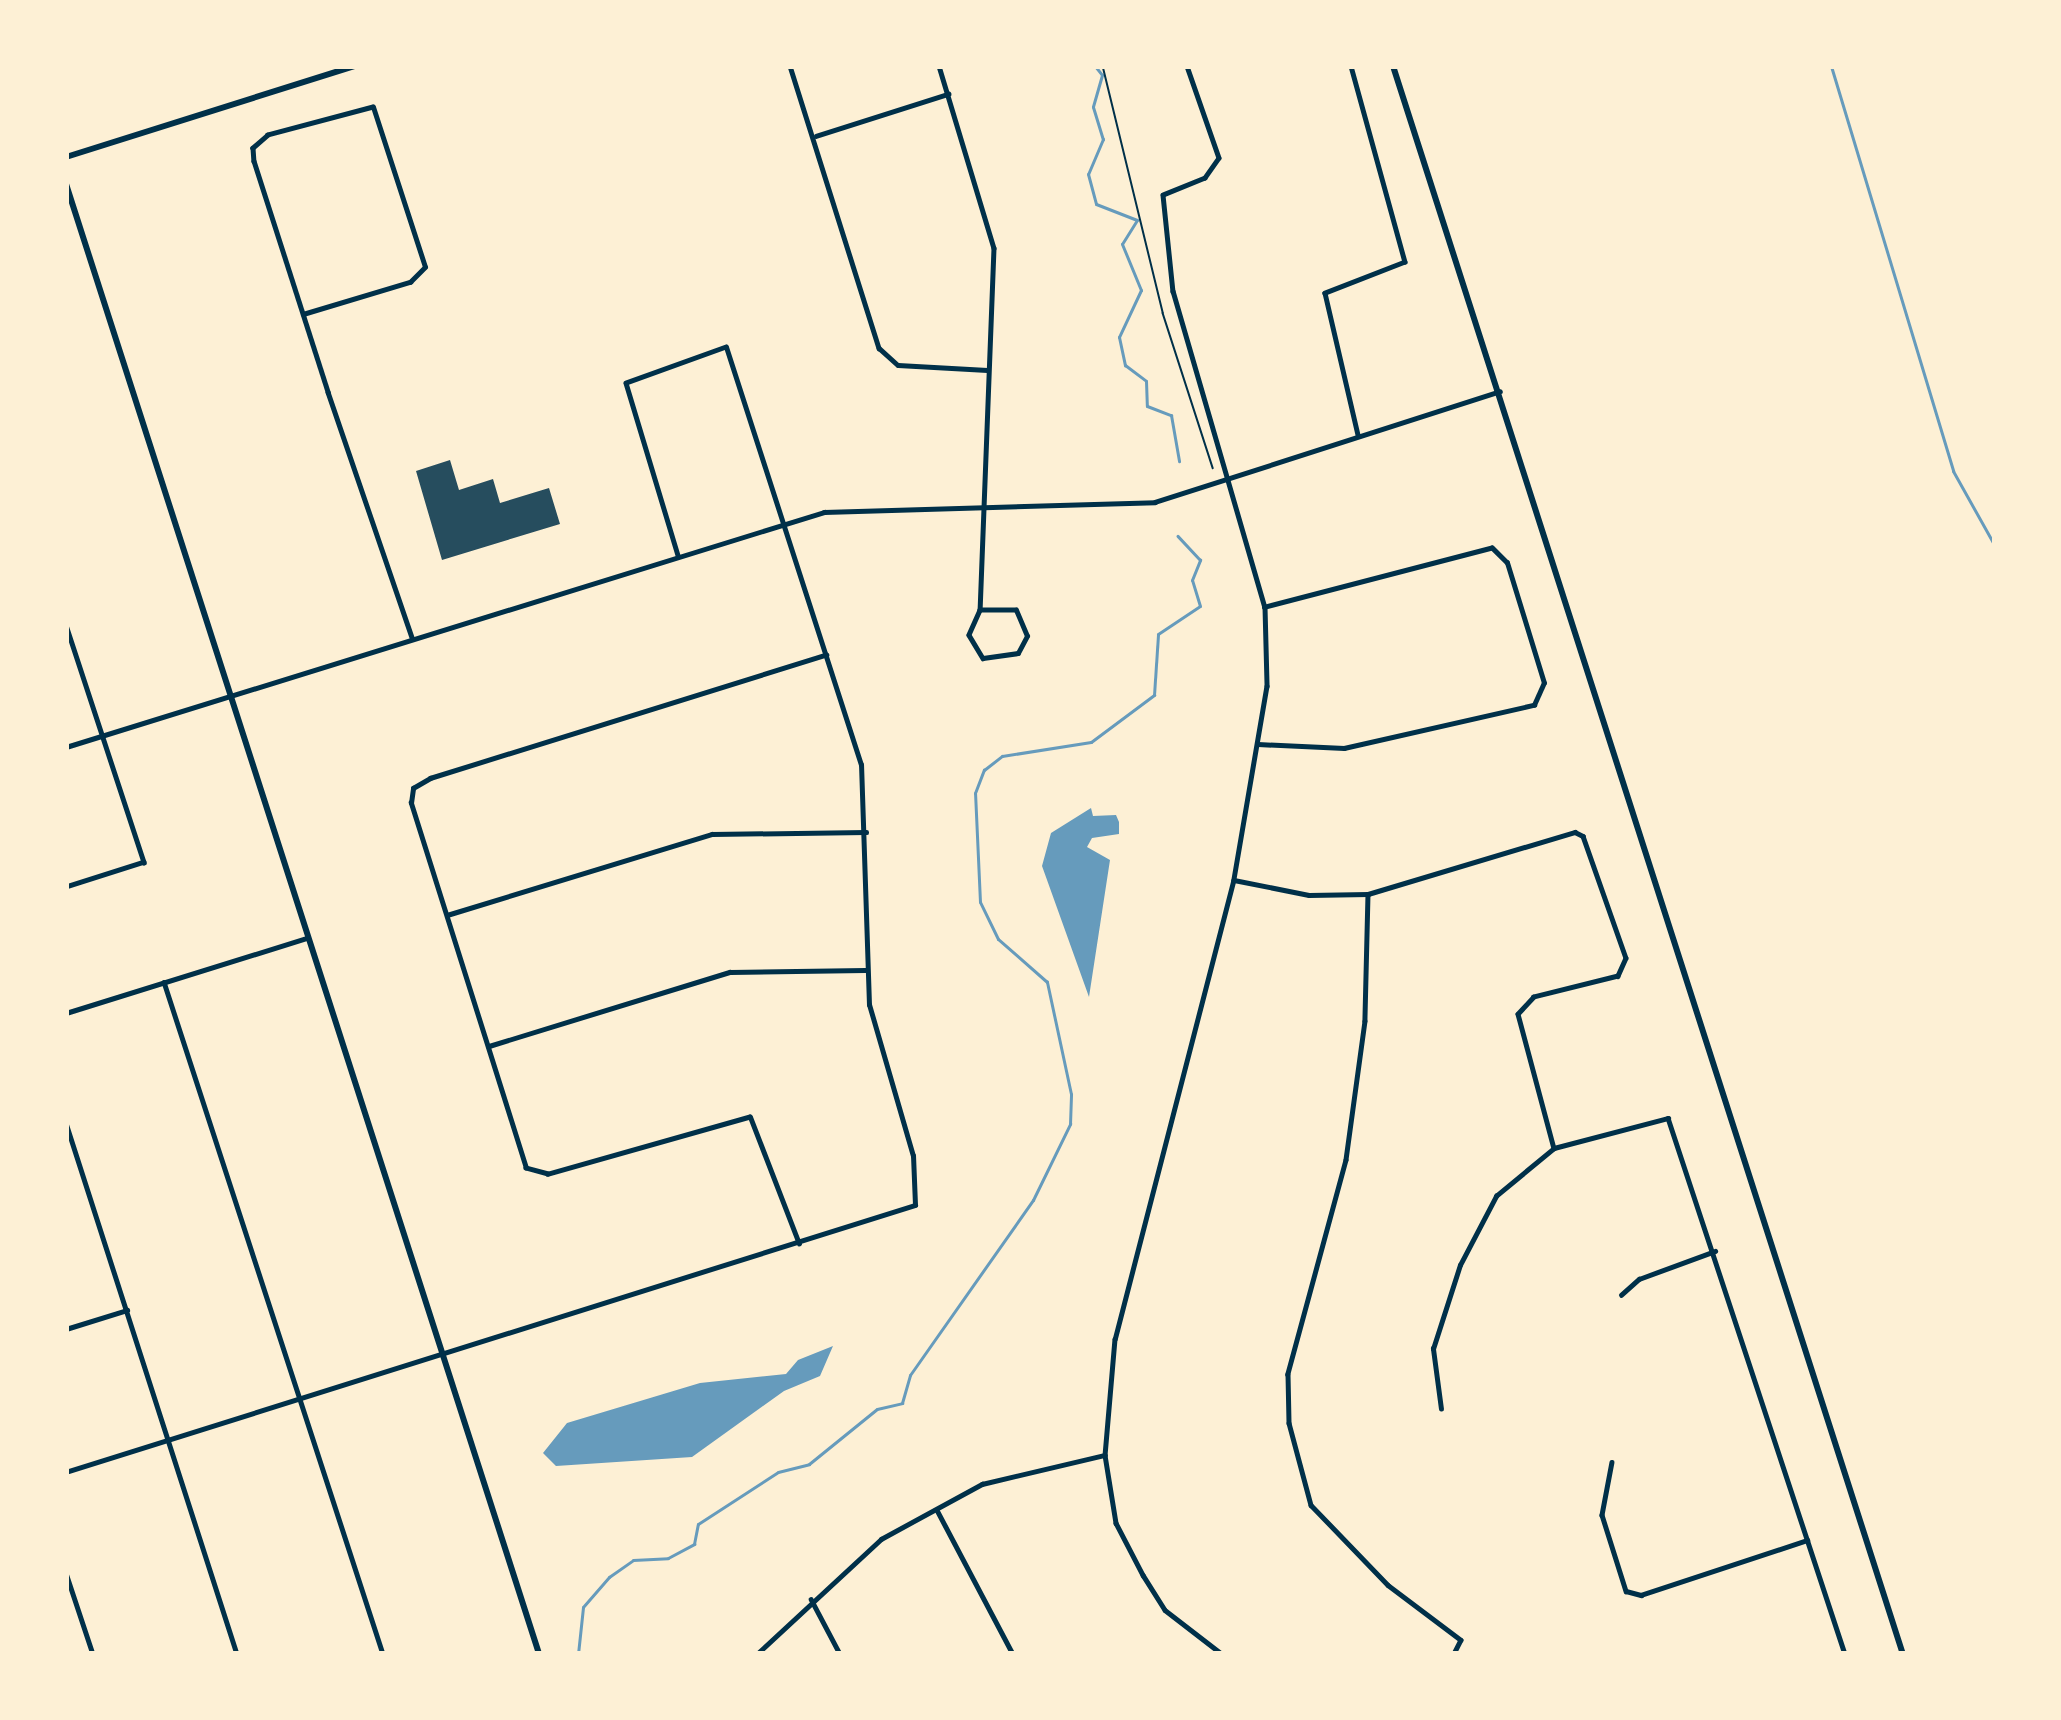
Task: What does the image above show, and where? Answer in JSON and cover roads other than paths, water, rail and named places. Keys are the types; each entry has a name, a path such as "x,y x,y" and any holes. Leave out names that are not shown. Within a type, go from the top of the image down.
{"street":[{"path":"196,66 210,66"},
{"path":"66,157 355,66"},
{"path":"790,66 887,360 988,370"},
{"path":"939,66 994,248 980,505 980,610 969,634 976,652 1002,662 1018,653 1027,636 1016,610 980,610"},
{"path":"1187,66 1219,158 1205,178 1163,195 1163,205 1186,349 1265,607 1267,686 1234,880 1115,1339 1105,1455 1116,1523 1143,1575 1165,1610 1222,1654"},
{"path":"1351,66 1405,262 1325,293 1358,435"},
{"path":"1393,66 1903,1654"},
{"path":"814,136 948,94"},
{"path":"303,314 410,282 425,267 373,106 268,135 254,148 303,314 412,637"},
{"path":"66,184 539,1654"},
{"path":"66,1472 915,1205 913,1156 865,970 866,832 861,765 782,523 734,353 726,347 632,376 627,396 678,555"},
{"path":"66,747 782,523 882,506 1122,506 1500,391"},
{"path":"1258,744 1344,748 1534,704 1544,683 1508,563 1492,548 1265,607"},
{"path":"66,625 144,862 66,887"},
{"path":"799,1244 750,1117 548,1174 530,1172 411,803 420,782 826,656"},
{"path":"447,915 712,834 866,832"},
{"path":"1234,880 1309,895 1368,894 1575,832 1583,836 1626,958 1618,976 1534,998 1518,1014 1554,1148"},
{"path":"1368,894 1365,1021 1346,1160 1288,1373 1289,1423 1311,1505 1388,1585 1461,1640 1454,1654"},
{"path":"66,1013 307,938"},
{"path":"489,1046 730,972 865,970"},
{"path":"164,982 382,1654"},
{"path":"1441,1409 1433,1349 1460,1264 1496,1196 1554,1148 1668,1118 1846,1654"},
{"path":"66,1123 237,1654"},
{"path":"1621,1295 1715,1251"},
{"path":"66,1329 127,1310"},
{"path":"757,1654 811,1599 881,1539 1021,1470 1105,1455"},
{"path":"1612,1462 1602,1515 1626,1591 1641,1595 1807,1540"},
{"path":"936,1509 1013,1654"},
{"path":"66,1573 93,1654"},
{"path":"811,1599 840,1654"}],"water":[{"path":"1091,808 1093,816 1116,815 1119,834 1092,838 1087,847 1110,860 1089,997 1042,866 1051,833"},
{"path":"833,1346 820,1376 784,1391 692,1457 556,1466 543,1453 567,1423 700,1383 786,1374 798,1360"}],"waterway":[{"path":"1095,66 1102,75 1093,107 1103,139 1088,174 1096,204 1137,220 1122,244 1141,290 1119,337 1125,365 1146,381 1147,406 1171,415 1179,461"},
{"path":"1831,66 1953,471 1995,546"},
{"path":"578,1654 583,1607 609,1577 633,1560 668,1558 694,1544 698,1524 778,1472 809,1464 877,1409 902,1403 910,1375 1033,1200 1070,1124 1071,1094 1047,982 998,939 980,902 975,793 984,770 1002,756 1091,742 1154,695 1158,634 1200,606 1192,580 1200,560 1178,536"}]}
